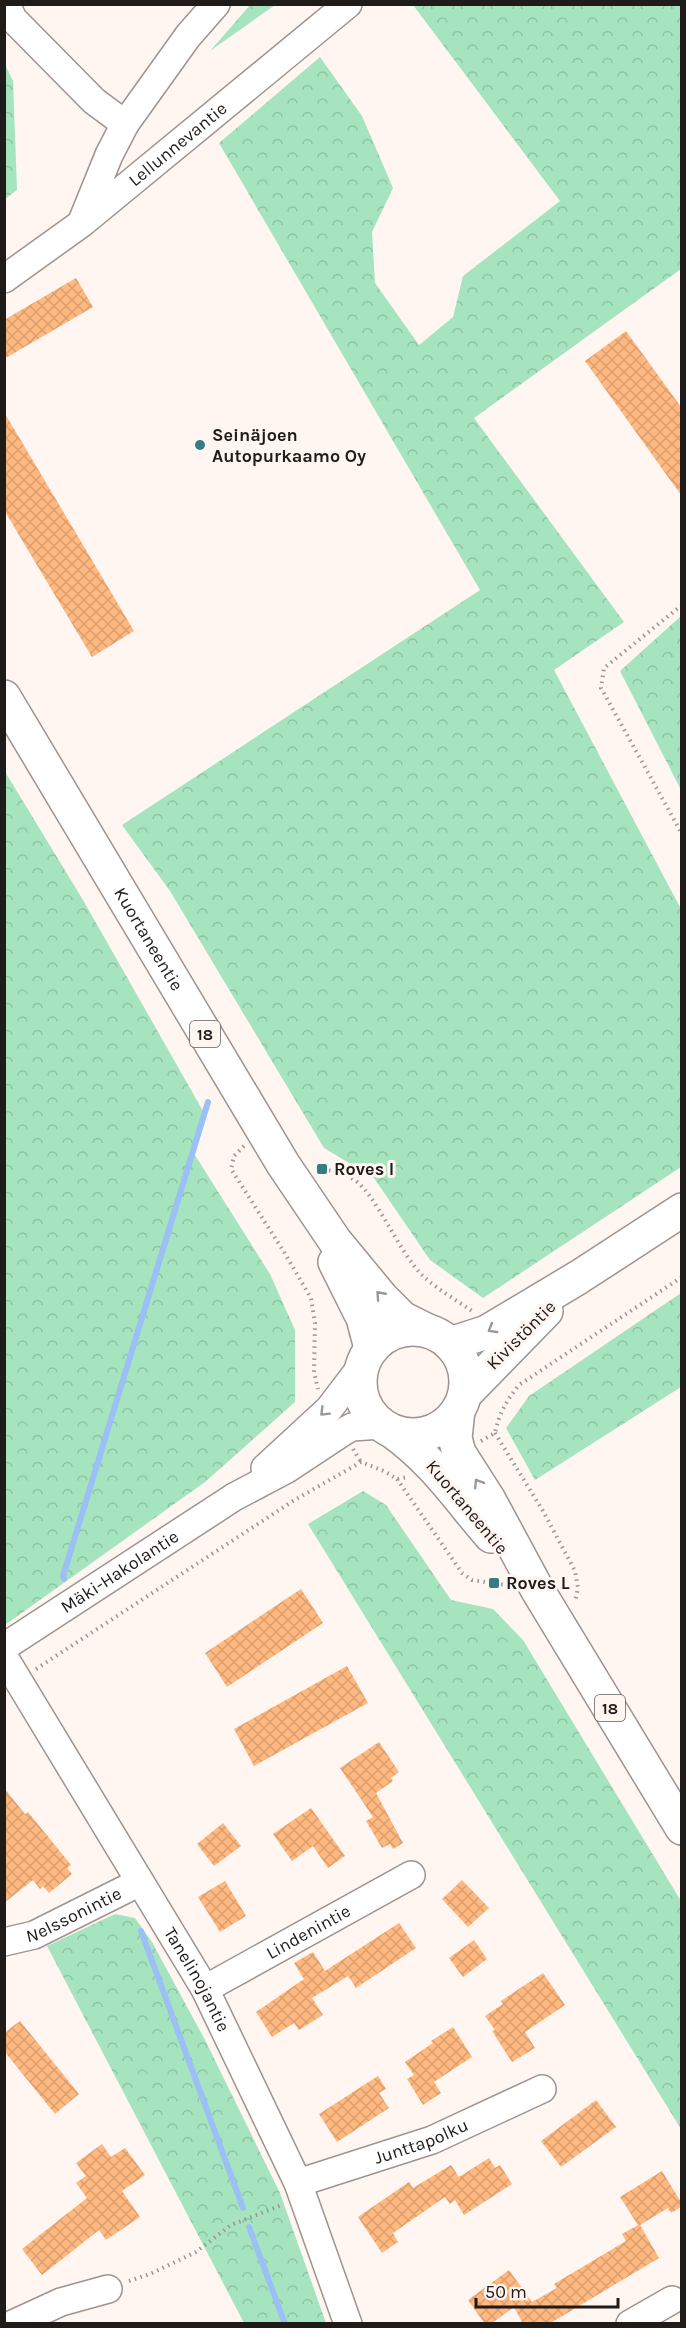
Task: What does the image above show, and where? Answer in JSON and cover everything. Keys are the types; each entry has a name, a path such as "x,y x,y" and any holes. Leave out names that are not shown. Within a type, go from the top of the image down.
{"main road":[{"name":"Kuortaneentie","path":"4,697 288,1172 335,1241 382,1298 402,1318 438,1337"},
{"name":"Kuortaneentie","path":"288,1172 363,1318 366,1357"},
{"name":"Kivistöntie","path":"461,1402 494,1344 579,1278 681,1210"},
{"path":"366,1357 382,1338 396,1331 411,1329 438,1337 459,1355 464,1367 466,1381 461,1402 448,1422 422,1435 406,1435 386,1428"},
{"name":"Kivistöntie","path":"438,1337 494,1344"},
{"name":"18","path":"366,1357 360,1393 371,1416 386,1428"},
{"name":"Kuortaneentie","path":"447,1460 455,1438 461,1402"},
{"name":"Kuortaneentie","path":"386,1428 416,1449 447,1460 537,1589 681,1828"}],"street":[{"path":"6,4 12,20 94,100 125,124"},
{"path":"82,223 109,155 125,124 188,36 216,4"},
{"name":"Lellunnevantie","path":"4,279 82,223 348,4"},
{"name":"Mäki-Hakolantie","path":"234,1497 329,1409 366,1357"},
{"name":"Mäki-Hakolantie","path":"4,1647 234,1497 287,1469 343,1432 352,1427 386,1428"},
{"name":"Tanelinojantie","path":"4,1657 205,1989 302,2191 348,2324"},
{"name":"Lindenintie","path":"205,1989 411,1875"},
{"name":"Nelssonintie","path":"4,1942 34,1935 140,1882"},
{"name":"Junttapolku","path":"302,2191 432,2140 542,2089"},
{"path":"13,2324 61,2302 108,2289"},
{"path":"630,2324 672,2300"}],"path":[{"path":"681,605 604,668 601,688 681,834"},
{"path":"260,1128 234,1156 231,1169 311,1298 315,1323 314,1372 318,1392 329,1409"},
{"path":"288,1172 334,1171 355,1180 369,1197 406,1255 424,1276 475,1313 519,1385"},
{"path":"566,1635 578,1588 575,1571 543,1511 495,1433 498,1418 506,1401 519,1385 681,1277"},
{"path":"343,1432 361,1462 397,1479 462,1573 472,1580 537,1589"},
{"path":"397,1479 420,1476 495,1433"},
{"path":"19,1680 293,1501 361,1462"},
{"path":"108,2289 150,2274 196,2252 231,2225 302,2191"}],"green space":[{"path":"250,5 275,5 210,51"},
{"path":"413,5 681,5 681,269 474,418 624,622 554,670 681,909 681,1167 483,1298 430,1260 374,1178 324,1148 170,891 122,825 480,590 219,143 320,57 362,116 393,188 372,232 375,283 419,345 453,317 463,276 560,201"},
{"path":"4,62 13,81 17,190 5,199"},
{"path":"681,616 681,790 620,671"},
{"path":"4,770 83,900 203,1111 193,1152 270,1274 295,1330 295,1402 205,1482 5,1625"},
{"path":"681,1293 681,1387 535,1480 506,1428 529,1396"},
{"path":"363,1491 386,1505 451,1600 493,1609 523,1640 681,1901 681,2129 308,1524"},
{"path":"115,1914 135,1918 152,1942 205,2040 280,2193 326,2323 244,2323 47,1946"}],"building":[{"path":"76,278 93,307 4,359 4,320"},
{"path":"626,331 681,407 681,495 585,361"},
{"path":"4,412 134,631 92,657 4,510"},
{"path":"301,1589 323,1623 227,1687 205,1653"},
{"path":"347,1666 368,1703 254,1766 234,1729"},
{"path":"379,1742 399,1772 391,1778 393,1781 376,1793 403,1843 393,1849 390,1844 382,1848 366,1821 373,1817 340,1768"},
{"path":"4,1788 25,1814 28,1812 71,1865 67,1868 72,1874 49,1893 43,1886 40,1889 33,1880 4,1903"},
{"path":"311,1808 345,1856 328,1868 313,1846 292,1861 273,1834"},
{"path":"223,1823 241,1846 214,1866 197,1844"},
{"path":"462,1880 489,1908 468,1927 442,1899"},
{"path":"225,1881 246,1916 220,1932 198,1897"},
{"path":"399,1923 416,1948 356,1988 348,1976 312,1998 323,2015 299,2030 294,2023 272,2037 256,2012 304,1979 294,1963 313,1952 325,1971"},
{"path":"474,1940 487,1959 463,1977 449,1958"},
{"path":"543,1973 565,2005 525,2032 535,2048 512,2062 485,2016 503,2004 501,2001"},
{"path":"20,2021 79,2094 55,2114 4,2051 4,2033"},
{"path":"453,2027 472,2057 434,2082 441,2093 423,2105 407,2079 414,2075 405,2062"},
{"path":"378,2076 386,2089 379,2093 389,2108 337,2142 319,2114"},
{"path":"596,2100 616,2127 561,2167 541,2141"},
{"path":"102,2144 111,2157 125,2148 145,2175 122,2191 140,2217 106,2240 99,2230 42,2275 22,2249 87,2198 76,2183 86,2176 76,2163"},
{"path":"489,2158 495,2168 500,2165 512,2184 464,2215 455,2200 450,2204 445,2197 393,2233 398,2242 382,2253 358,2217 409,2182 413,2188 451,2165 459,2177"},
{"path":"662,2171 681,2202 681,2207 671,2213 668,2208 640,2225 659,2258 549,2324 523,2324 514,2307 491,2324 485,2324 468,2300 509,2270 532,2302 557,2288 554,2284 626,2241 622,2234 638,2225 620,2197"}],"waterway":[{"path":"64,1579 63,1576 208,1102"},
{"path":"141,1931 243,2208"},
{"path":"249,2227 285,2324"}],"place":[{"name":"Seinäjoen Autopurkaamo Oy","path":"200,445"},
{"name":"Roves I","path":"322,1169"},
{"name":"Roves L","path":"494,1583"}]}
